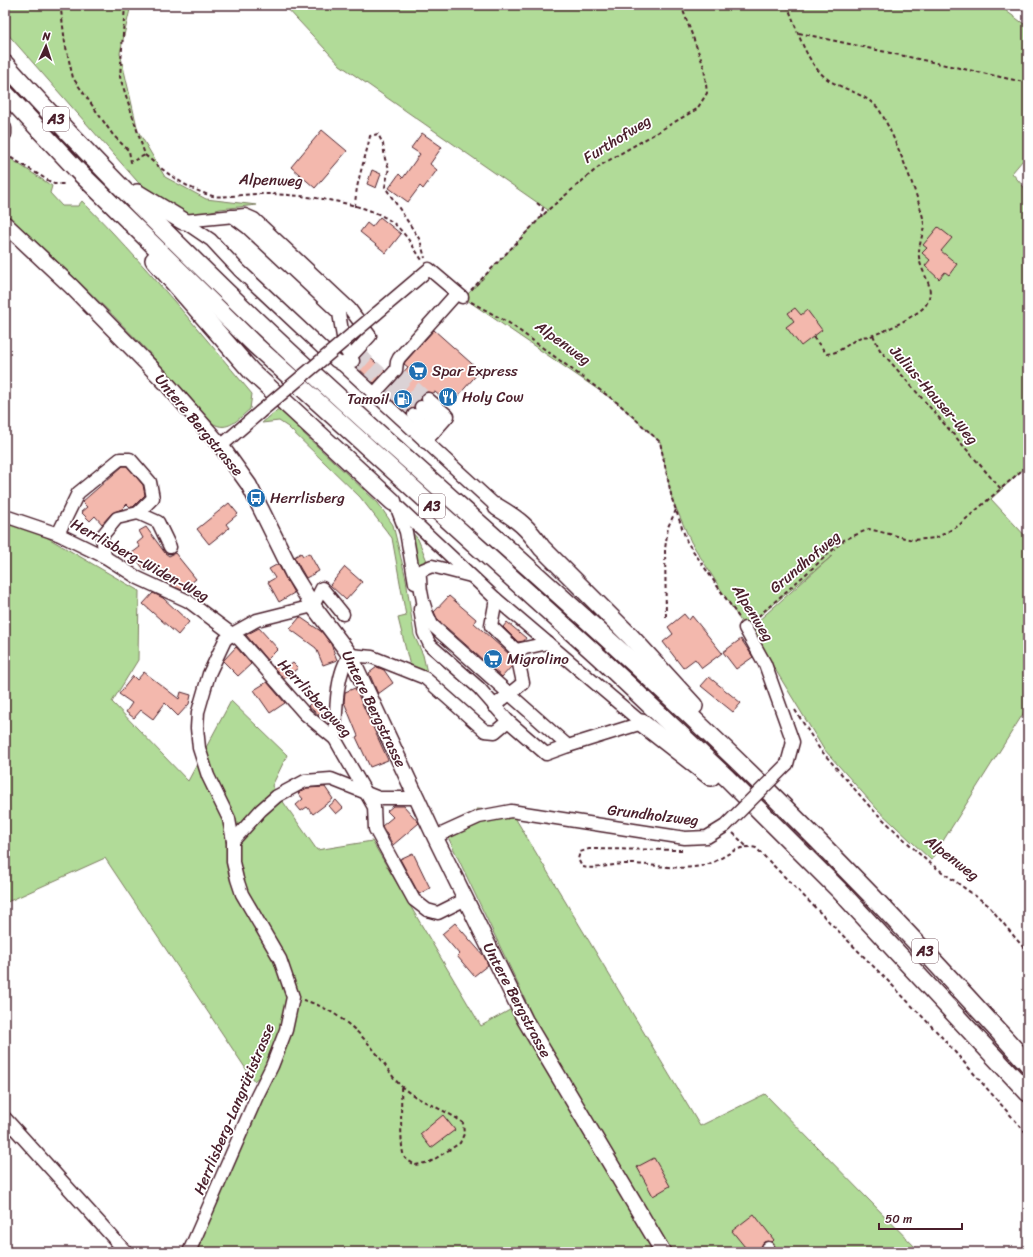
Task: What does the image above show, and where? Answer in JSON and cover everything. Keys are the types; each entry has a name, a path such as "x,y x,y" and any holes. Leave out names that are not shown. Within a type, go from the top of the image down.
{"highway":[{"name":"A3","path":"5,64 108,173 264,327 608,638 751,773 868,892 1028,1064"},
{"name":"A3","path":"5,93 77,170 255,346 599,657 789,839 947,1004 1028,1093"},
{"path":"77,170 250,371 394,502"},
{"path":"108,173 162,210 183,221"},
{"path":"497,507 513,516 531,533 542,548 632,637 666,673 751,773"},
{"path":"642,723 789,839"}],"main road":[{"name":"Untere Bergstrasse","path":"5,224 72,287 166,383 221,446 256,498 278,546 313,606 350,655 435,837 525,1020 663,1252"}],"street":[{"path":"5,128 5,134"},
{"path":"245,215 254,219 350,309 370,336 351,356 336,361 239,270 211,240 183,221 245,215"},
{"path":"232,216 248,228 339,314"},
{"path":"221,446 429,269 460,295 399,358 386,381"},
{"path":"338,297 339,314 351,356 386,381 497,507"},
{"path":"421,407 448,416 433,433 421,407"},
{"path":"58,534 78,493 120,460 130,460 150,482 153,498 138,513 117,518 102,536 105,557"},
{"path":"394,502 496,599 642,723"},
{"path":"394,502 406,532 424,633 430,645 479,688 508,721 546,754 642,723"},
{"path":"138,513 158,522 170,547"},
{"name":"Herrlisberg-Widen-Weg","path":"5,516 58,534 105,557 138,578 188,602 232,634"},
{"path":"471,576 432,566 420,571 419,584 424,610 432,625 568,746"},
{"path":"293,997 280,959 242,894 233,862 233,841 229,819 208,776 199,748 197,728 198,712 209,674 225,640 232,634 257,620 313,606 322,588 343,614"},
{"path":"494,706 523,683 516,650 491,626 496,599"},
{"name":"Alpenweg","path":"745,628 765,664"},
{"name":"Herrlisbergweg","path":"232,634 240,640 305,714 335,740 374,807 375,829 414,900 427,910 438,913 466,899"},
{"path":"516,650 548,643"},
{"path":"335,740 336,707 343,664 350,655 372,657 425,678 485,731 495,732 508,721"},
{"name":"Grundholzweg","path":"435,837 479,817 511,811 685,838 707,837 725,826 787,764 793,742 765,664"},
{"path":"233,841 277,796 305,781 331,779 379,798 418,798"},
{"name":"Herrlisberg-Langrütistrasse","path":"189,1252 257,1096 272,1066 286,1030 293,997"},
{"path":"5,1118 126,1252"}],"path":[{"path":"58,5 61,10 65,43 73,78 113,135 129,151 131,162 145,155 120,77 125,5"},
{"name":"Furthofweg","path":"460,295 541,217 601,165 697,109 707,93 704,67 681,5"},
{"name":"Julius-Hauser-Weg","path":"787,5 807,53 816,67 831,81 859,95 877,108 910,178 920,207 924,224 919,245 919,258 929,279 930,292 927,304 915,314 873,335 880,350 1002,489"},
{"path":"799,33 1028,83"},
{"path":"355,207 359,173 367,151 370,136 378,134 383,144 385,159 389,168 385,187 420,240 429,269"},
{"path":"5,154 54,184 66,184"},
{"name":"Alpenweg","path":"145,155 174,179 210,196 273,195 315,198 355,207 380,215 400,228 429,269"},
{"path":"537,203 543,208 541,217"},
{"name":"Alpenweg","path":"460,295 509,323 613,399 660,442 676,510 687,542 745,628"},
{"path":"813,337 827,354 835,353 861,338 873,335"},
{"name":"Grundhofweg","path":"745,628 844,540 869,529 913,540 936,538 958,526 1028,465"},
{"path":"666,616 665,549 668,527 676,510"},
{"name":"Alpenweg","path":"794,709 819,748 871,808 927,861 988,905 1028,953"},
{"path":"725,826 746,846"},
{"path":"685,850 589,849 580,852 578,859 582,867 591,869 624,864 692,867 713,862 737,848 746,846 756,848 939,1034 1028,1135"},
{"path":"293,997 317,1004 349,1024 374,1050 401,1087 426,1104 449,1112 463,1123 464,1134 460,1143 430,1162 415,1165 404,1157 400,1144 402,1124 401,1087"}],"green space":[{"path":"5,5 131,5 120,53 138,131 165,177 206,199 257,205 220,209 188,217 144,189 5,31"},
{"path":"284,5 998,5 1028,27 1028,154 1012,173 1028,192 1028,465 991,499 1028,539 1028,706 931,860 877,809 823,748 750,628 832,556 745,628 691,542 672,499 660,442 619,404 464,298 548,210 340,65"},
{"path":"5,155 52,186 50,193 62,206 78,206 82,201 105,224 169,296 252,394 250,409 228,426 218,426 212,423 138,341 59,263 5,213"},
{"path":"282,406 306,428 303,433 378,503 393,525 406,579 414,635 423,655 428,677 411,670 398,618 406,616 392,538 360,497 288,427 279,421 262,423"},
{"path":"5,516 12,517 139,591 138,660 112,702 188,781 231,701 287,755 272,786 317,850 372,841 481,1026 526,1001 446,833 477,809 511,811 700,1126 765,1094 920,1252 190,1252 271,1067 254,1081 105,858 5,903"},
{"path":"411,531 418,539 427,561 417,565"}],"building":[{"path":"322,130 347,151 315,188 291,167"},
{"path":"422,133 442,147 430,164 437,170 423,189 420,186 408,202 389,188 399,174 403,178 420,154 411,148"},
{"path":"372,170 381,174 376,188 367,184"},
{"path":"380,217 401,234 386,253 360,232 367,223 372,227"},
{"path":"938,227 952,238 941,251 957,264 949,275 945,272 939,279 925,266 930,260 922,253 927,248 923,245"},
{"path":"795,308 801,315 807,310 822,330 801,346 786,327 794,321 788,313"},
{"path":"434,330 480,371 450,405 435,392 426,392 422,394 421,400 415,402 414,408 409,410 407,414 385,393 408,367 404,364 405,362"},
{"path":"365,353 385,371 374,383 357,367 360,364 360,358"},
{"path":"123,466 127,466 143,485 145,495 133,507 130,507 127,504 122,509 112,513 102,524 95,516 90,521 81,512 87,507 82,502"},
{"path":"229,503 238,514 226,524 229,528 209,544 197,529"},
{"path":"146,527 165,553 169,556 175,553 196,579 182,590 172,586 155,564 145,571 132,553 140,547 137,543 143,538 139,531"},
{"path":"301,553 303,556 309,553 319,571 306,578 294,557"},
{"path":"278,564 294,593 279,602 268,582 275,578 269,569"},
{"path":"345,567 362,582 346,600 330,585"},
{"path":"153,593 163,598 189,622 178,635 143,604"},
{"path":"449,596 476,619 474,623 509,654 510,657 506,660 512,666 502,677 438,620 434,612"},
{"path":"684,614 689,620 692,616 722,653 702,668 695,659 683,668 663,642 673,634 668,627"},
{"path":"300,617 322,632 331,644 337,660 323,665 316,648 290,629"},
{"path":"507,622 526,638 524,641 518,642 503,627"},
{"path":"259,628 278,649 267,660 246,635"},
{"path":"741,639 753,657 736,669 723,652"},
{"path":"236,647 251,664 238,676 223,661"},
{"path":"293,663 298,668 284,679 273,667 277,664 282,671"},
{"path":"377,667 384,670 393,683 378,694 369,673"},
{"path":"144,672 179,699 181,692 191,695 189,704 178,716 165,703 153,719 141,710 134,718 126,712 132,703 119,694 133,676 137,680"},
{"path":"709,677 741,703 733,712 701,686"},
{"path":"267,682 285,703 270,713 254,690"},
{"path":"355,688 388,760 370,767 356,737 358,736 344,702 345,692"},
{"path":"315,699 326,711 320,716 308,706"},
{"path":"325,787 333,799 313,814 307,807 301,811 296,805 303,799 298,793 307,788"},
{"path":"336,800 343,808 336,814 329,806"},
{"path":"393,806 404,806 419,823 393,845 382,826 393,817 387,811"},
{"path":"413,853 430,888 419,894 400,859"},
{"path":"455,923 484,956 488,965 474,976 457,956 459,954 442,934"},
{"path":"443,1115 455,1130 431,1148 420,1134"},
{"path":"654,1158 670,1186 653,1196 637,1167"},
{"path":"754,1214 774,1240 772,1242 764,1242 758,1252 749,1252 732,1231"}],"tunnel":[{"path":"360,354 381,373"},
{"path":"353,361 374,380"},
{"path":"401,375 428,399"},
{"path":"394,383 421,407"},
{"path":"386,391 414,415"}],"place":[{"name":"Spar Express","path":"418,371"},
{"name":"Holy Cow","path":"448,397"},
{"name":"Tamoil","path":"403,399"},
{"name":"Herrlisberg","path":"256,498"},
{"name":"Migrolino","path":"493,659"}]}
